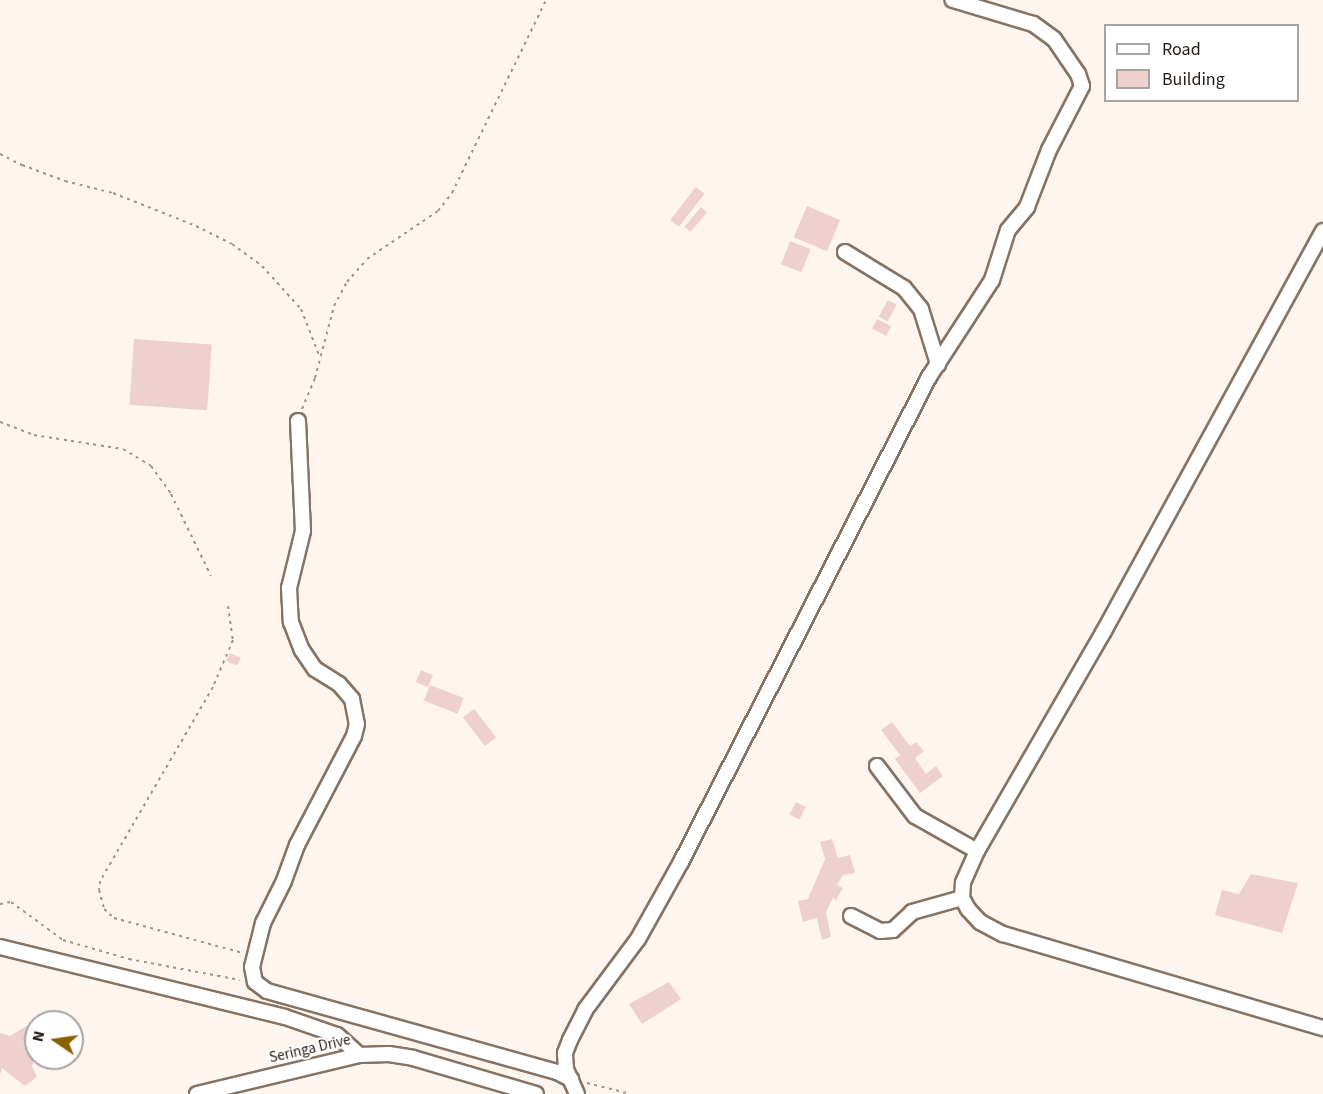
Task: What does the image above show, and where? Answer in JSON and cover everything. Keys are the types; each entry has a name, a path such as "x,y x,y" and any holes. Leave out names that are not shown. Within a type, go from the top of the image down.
{"street":[{"path":"577,1094 566,1069 565,1053 585,1010 638,939 681,862 938,364 992,280 1008,230 1027,207 1049,150 1082,86 1078,74 1054,39 1032,24 953,0"},
{"path":"1323,231 1104,631 978,851 963,883 962,898 980,922 1003,934 1323,1028"},
{"path":"845,252 904,288 921,309 938,364"},
{"path":"298,421 303,531 289,588 288,605 291,622 302,650 315,669 339,684 352,699 357,724 354,736 335,775 297,845 284,881 263,923 252,967 255,982 267,991 556,1072 571,1079"},
{"path":"877,766 915,816 978,851"},
{"path":"851,916 880,931 893,930 912,912 962,898"},
{"path":"0,947 285,1017 337,1035 359,1055"},
{"name":"Seringa Drive","path":"197,1094 359,1055 389,1054 413,1058 536,1094"}],"path":[{"path":"298,421 310,394 334,306 346,282 367,259 438,211 452,193 546,0"},
{"path":"0,154 65,181 113,193 196,226 232,244 262,267 301,309 319,355"},
{"path":"0,422 34,435 123,449 152,466 171,494 211,576"},
{"path":"228,606 233,640 213,687 100,880 99,890 104,909 114,918 254,956"},
{"path":"0,904 12,902 63,940 129,958 232,980 255,982"},
{"path":"571,1079 630,1094"}],"building":[{"path":"696,187 705,194 679,227 670,220"},
{"path":"807,206 840,220 827,251 794,237"},
{"path":"701,207 707,212 690,232 684,227"},
{"path":"790,241 811,249 802,272 781,264"},
{"path":"888,300 897,305 888,321 879,317"},
{"path":"877,319 891,326 886,336 872,329"},
{"path":"134,339 212,344 207,410 129,405"},
{"path":"230,653 241,658 238,664 226,661"},
{"path":"421,670 433,675 428,687 416,682"},
{"path":"430,685 464,698 458,714 424,701"},
{"path":"474,709 496,737 485,746 463,718"},
{"path":"892,722 910,746 916,742 924,751 915,758 926,774 936,766 943,776 920,793 895,759 900,755 881,730"},
{"path":"796,802 806,807 799,819 790,814"},
{"path":"832,839 838,858 850,855 855,873 843,875 837,885 843,888 836,900 833,898 826,912 831,937 822,940 817,918 803,922 798,901 808,899 825,859 820,842"},
{"path":"1251,874 1298,883 1282,933 1215,915 1222,890 1239,894"},
{"path":"669,982 681,999 642,1024 629,1004"},
{"path":"24,1027 24,1070 34,1070 37,1077 25,1086 2,1068 0,1075 0,1033 10,1036"}]}
